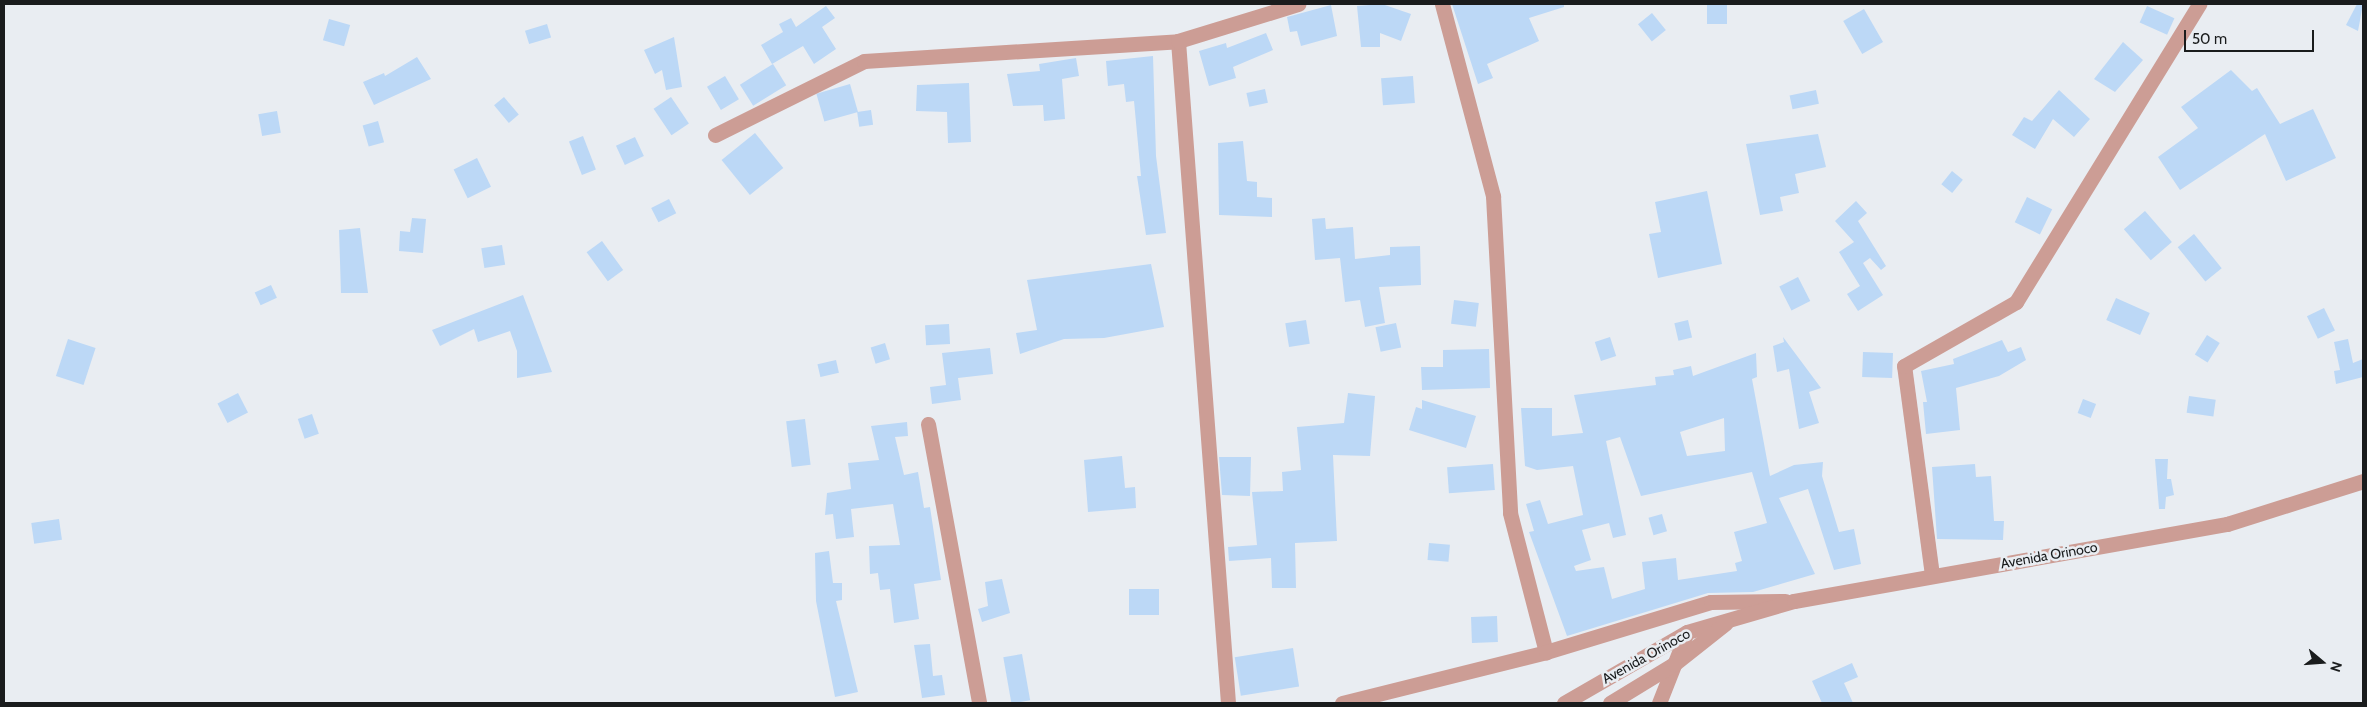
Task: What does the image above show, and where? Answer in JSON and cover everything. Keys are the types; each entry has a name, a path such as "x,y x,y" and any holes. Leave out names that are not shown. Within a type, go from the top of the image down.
{"street":[{"path":"715,135 864,61 1178,41 1298,4"},
{"path":"1442,4 1493,196 1510,514 1546,652"},
{"path":"1932,575 1904,366 2016,302 2199,4"},
{"path":"1178,41 1228,703"},
{"path":"928,424 979,703"},
{"name":"Avenida Orinoco","path":"1564,703 1686,632 1732,618 1794,601 2227,524 2363,481"},
{"path":"1342,703 1546,652 1711,602 1794,601"},
{"name":"Avenida Orinoco","path":"1610,703 1674,664 1732,618"},
{"path":"1659,703 1686,632"}],"building":[{"path":"1382,4 1411,14 1401,41 1380,33 1380,47 1361,47 1357,6"},
{"path":"1452,4 1564,4 1564,7 1529,18 1539,41 1487,64 1493,78 1478,84"},
{"path":"1707,4 1727,4 1727,24 1707,24"},
{"path":"2357,4 2363,4 2358,31 2346,25"},
{"path":"1331,5 1337,36 1301,46 1297,31 1290,32 1287,17"},
{"path":"826,6 835,18 822,27 836,49 814,64 803,46 772,64 761,45 783,32 779,24 791,18 796,27"},
{"path":"2147,6 2174,18 2167,35 2140,22"},
{"path":"1864,9 1883,42 1862,54 1843,21"},
{"path":"1652,13 1666,30 1652,41 1638,24"},
{"path":"329,19 350,25 344,46 323,40"},
{"path":"547,24 551,37 529,44 525,31"},
{"path":"1266,33 1273,50 1233,67 1236,78 1209,86 1199,51 1226,43 1227,48"},
{"path":"674,37 682,87 666,90 662,70 655,74 644,50"},
{"path":"2123,42 2143,60 2115,92 2094,79"},
{"path":"1153,56 1156,156 1166,233 1146,235 1137,176 1141,176 1134,101 1126,102 1124,84 1108,86 1106,61"},
{"path":"417,57 431,79 374,105 363,82 384,73 385,76"},
{"path":"1076,58 1079,76 1062,79 1065,119 1044,121 1043,105 1013,106 1007,74 1040,71 1039,64"},
{"path":"773,64 786,85 753,106 740,85"},
{"path":"2231,70 2252,91 2257,88 2280,124 2313,109 2336,158 2286,181 2265,134 2180,190 2158,157 2198,128 2181,107"},
{"path":"725,76 739,99 721,110 707,87"},
{"path":"1413,76 1415,103 1383,105 1381,78"},
{"path":"969,83 971,142 948,143 947,112 916,111 917,85"},
{"path":"850,84 858,112 824,122 816,94"},
{"path":"1265,89 1268,103 1249,107 1246,93"},
{"path":"1816,90 1819,104 1793,109 1790,96"},
{"path":"2059,90 2090,119 2074,137 2053,119 2035,149 2012,135 2024,117 2032,121"},
{"path":"504,97 519,115 509,123 494,105"},
{"path":"671,97 689,124 671,135 654,109"},
{"path":"871,110 873,125 859,127 857,112"},
{"path":"277,111 281,133 262,136 258,114"},
{"path":"378,121 384,142 369,147 363,125"},
{"path":"755,133 783,168 750,195 722,160"},
{"path":"1818,134 1826,167 1795,174 1799,193 1780,197 1783,211 1760,215 1746,144"},
{"path":"583,136 596,170 582,175 569,141"},
{"path":"635,137 644,156 625,165 616,146"},
{"path":"1243,141 1247,181 1257,182 1257,197 1272,198 1272,217 1219,215 1218,143"},
{"path":"477,158 491,187 468,198 454,169"},
{"path":"1952,171 1963,180 1952,193 1941,184"},
{"path":"1707,191 1722,264 1658,278 1649,234 1661,232 1655,202"},
{"path":"2027,197 2052,209 2040,234 2015,222"},
{"path":"669,199 676,213 658,222 651,208"},
{"path":"1856,201 1867,213 1858,221 1886,266 1881,270 1870,258 1863,263 1883,295 1858,311 1847,294 1860,286 1839,252 1854,242 1835,221"},
{"path":"2145,211 2172,242 2151,260 2124,229"},
{"path":"412,218 426,219 423,253 399,251 400,231 410,232"},
{"path":"1325,218 1326,229 1353,227 1355,259 1390,255 1390,247 1420,246 1421,285 1379,287 1385,323 1365,327 1360,300 1345,302 1340,258 1315,260 1312,219"},
{"path":"360,228 368,293 341,293 339,230"},
{"path":"2194,234 2222,268 2205,281 2178,247"},
{"path":"602,241 623,270 608,281 587,252"},
{"path":"502,245 505,265 484,268 481,248"},
{"path":"1151,264 1164,327 1104,338 1064,339 1020,354 1016,333 1037,330 1027,280"},
{"path":"1798,277 1810,301 1792,311 1779,287"},
{"path":"271,285 277,298 261,305 255,293"},
{"path":"523,295 552,372 517,378 517,351 510,331 478,342 474,329 440,346 432,330"},
{"path":"2116,298 2150,313 2140,335 2106,320"},
{"path":"1454,300 1479,303 1476,327 1451,324"},
{"path":"2324,308 2335,330 2318,339 2307,316"},
{"path":"1306,320 1310,344 1289,347 1285,323"},
{"path":"1688,320 1692,338 1678,341 1674,323"},
{"path":"1396,323 1401,347 1381,352 1375,327"},
{"path":"949,324 950,344 926,345 925,325"},
{"path":"2207,335 2220,343 2208,362 2195,355"},
{"path":"1610,337 1616,356 1601,361 1595,342"},
{"path":"1783,337 1821,388 1809,392 1819,423 1799,429 1789,369 1777,372 1773,346 1784,342"},
{"path":"68,339 96,348 84,385 56,376"},
{"path":"2348,339 2353,363 2363,359 2363,377 2336,384 2334,371 2340,370 2334,342"},
{"path":"2002,340 2008,352 2021,347 2026,360 1999,376 1956,388 1960,430 1926,434 1923,402 1927,402 1921,371 1954,364 1953,359"},
{"path":"885,343 890,359 876,364 871,347"},
{"path":"990,348 993,374 958,378 961,400 932,404 930,387 946,385 942,353"},
{"path":"1489,349 1490,388 1422,390 1421,367 1443,367 1443,350"},
{"path":"1863,352 1893,353 1892,378 1862,377"},
{"path":"1756,353 1757,377 1752,379 1770,476 1794,465 1823,462 1822,476 1839,532 1854,529 1861,564 1834,570 1808,489 1779,498 1815,574 1753,592 1708,593 1567,636 1529,532 1534,531 1526,504 1540,500 1548,524 1583,515 1573,466 1537,470 1525,466 1521,408 1552,408 1552,436 1583,433 1574,395 1656,385 1655,377 1674,375 1673,370 1691,366 1693,376","holes":["1724,418 1725,451 1687,456 1680,432","1620,437 1641,496 1752,472 1767,523 1734,532 1742,561 1735,563 1737,571 1678,580 1676,558 1642,562 1645,589 1612,599 1604,567 1576,571 1574,566 1591,560 1582,530 1609,523 1613,538 1626,535 1606,441"]},
{"path":"836,360 839,373 820,377 817,364"},
{"path":"238,393 248,413 227,423 218,403"},
{"path":"1348,393 1375,396 1370,456 1333,455 1337,541 1295,543 1296,588 1272,588 1271,558 1229,561 1228,547 1257,545 1252,492 1283,491 1282,472 1301,470 1297,427 1344,423"},
{"path":"2189,396 2216,400 2213,417 2187,413"},
{"path":"2083,399 2096,404 2091,418 2078,413"},
{"path":"1422,400 1476,416 1466,448 1409,430 1416,407 1422,409"},
{"path":"312,414 319,434 305,439 298,419"},
{"path":"805,419 811,465 792,467 786,421"},
{"path":"907,422 908,436 895,437 904,475 918,472 924,508 930,507 941,580 914,584 919,619 894,623 890,589 880,590 878,573 870,574 869,546 900,545 893,504 851,509 854,537 836,539 833,514 825,515 827,493 851,489 848,463 879,460 871,426"},
{"path":"1122,456 1125,488 1135,487 1136,508 1088,512 1084,460"},
{"path":"1219,457 1251,457 1250,496 1222,495"},
{"path":"2155,459 2168,459 2167,479 2171,479 2174,495 2166,497 2165,509 2159,509"},
{"path":"1493,464 1495,490 1449,493 1447,467"},
{"path":"1975,464 1976,477 1991,476 1994,521 2004,521 2003,540 1937,539 1932,467"},
{"path":"1662,514 1667,531 1654,535 1649,518"},
{"path":"59,519 62,540 34,544 31,523"},
{"path":"1429,543 1450,545 1448,562 1428,560"},
{"path":"829,551 833,583 842,583 842,600 836,601 858,692 835,697 816,601 815,553"},
{"path":"1002,579 1010,613 982,622 978,609 988,606 985,582"},
{"path":"1129,589 1159,589 1159,615 1129,615"},
{"path":"1497,616 1498,642 1472,643 1471,617"},
{"path":"930,644 933,676 942,675 945,695 922,698 914,645"},
{"path":"1293,648 1299,687 1241,696 1235,657"},
{"path":"1022,654 1030,700 1011,703 1003,657"},
{"path":"1852,663 1858,677 1844,683 1853,703 1822,703 1812,681"}]}
